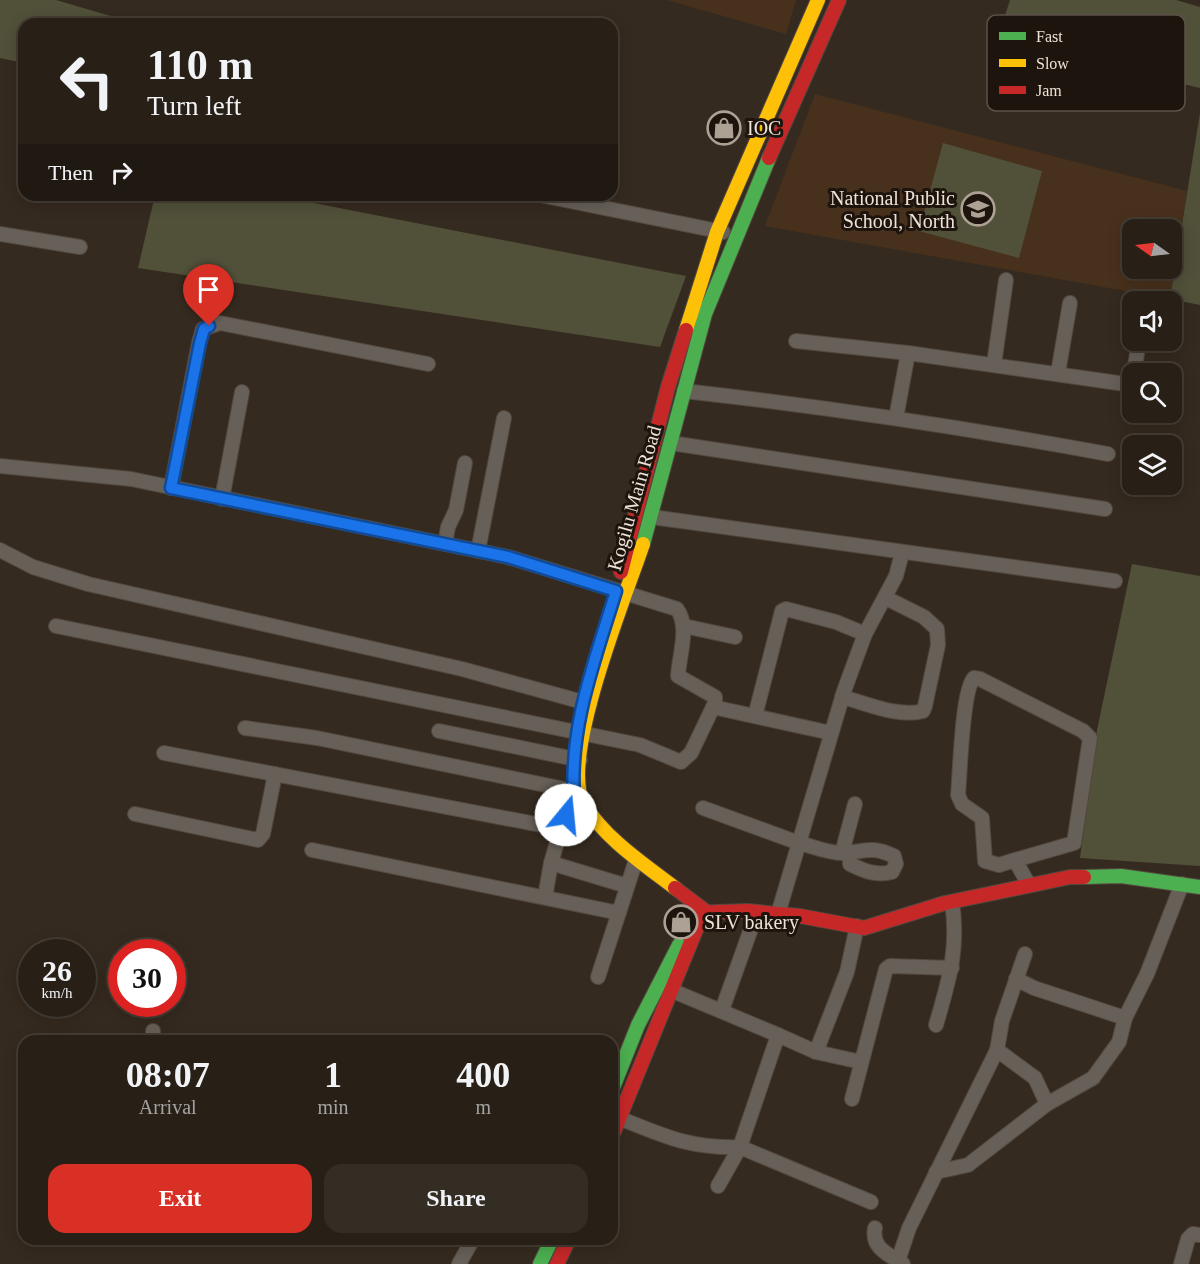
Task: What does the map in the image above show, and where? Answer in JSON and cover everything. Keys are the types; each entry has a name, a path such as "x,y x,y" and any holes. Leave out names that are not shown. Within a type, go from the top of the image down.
{"main road":[{"name":"Kogilu Main Road","path":"622,592 668,387 717,232 818,0"},
{"name":"Kogilu Main Road","path":"577,795 577,760 586,703 622,592 652,517 705,314 788,111 839,0"},
{"path":"577,795 591,823 635,863 697,912 778,914 864,928 952,902 1070,877 1120,876 1200,887"},
{"path":"577,795 605,829 697,912"},
{"path":"619,1118 673,991 697,912"},
{"path":"618,1066 697,912"},
{"path":"636,1029 653,1036"},
{"path":"540,1264 549,1245"},
{"path":"557,1264 566,1245"}],"street":[{"path":"569,201 717,232 739,233"},
{"path":"0,234 80,247"},
{"path":"994,364 1006,280"},
{"path":"1058,373 1070,303"},
{"path":"171,488 200,343 204,329 209,326 220,323 428,364"},
{"path":"796,342 908,353 1122,383"},
{"path":"896,418 908,353"},
{"path":"684,391 896,418 1108,454"},
{"path":"222,499 242,392"},
{"path":"478,550 504,418"},
{"path":"671,443 1105,509"},
{"path":"445,544 448,527 456,510 465,463"},
{"path":"0,466 131,480 478,550 678,609 683,616 684,626 678,676 715,697 713,707 691,753 681,762 640,745 56,626"},
{"path":"652,517 1115,581"},
{"path":"0,550 33,567 88,584 462,669 586,703"},
{"path":"778,914 842,697 865,634 896,576 902,553"},
{"path":"842,697 901,712 923,711 938,645 938,629 924,616 885,598"},
{"path":"755,716 782,611 786,609 812,614 865,634"},
{"path":"684,626 735,637"},
{"path":"974,678 1083,731 1090,738 1074,843 1015,860 999,865 985,861 982,818 962,804 958,795 966,702 969,683 974,678"},
{"path":"713,707 831,733"},
{"path":"245,728 316,738 577,795"},
{"path":"439,731 577,760"},
{"path":"165,753 562,830"},
{"path":"135,814 258,840 263,834 275,774"},
{"path":"545,897 551,863 569,801 577,795"},
{"path":"703,808 799,843 845,852 855,804"},
{"path":"312,850 619,913"},
{"path":"1015,860 1029,885"},
{"path":"551,863 627,886"},
{"path":"598,977 635,863"},
{"path":"936,1172 968,1165 1047,1104 1093,1078 1119,1042 1125,1018 1147,974 1182,884"},
{"path":"936,1025 952,968 956,932 952,902"},
{"path":"722,1010 757,912"},
{"path":"816,1052 847,972 857,926"},
{"path":"875,1228 873,1237 877,1247 901,1263 909,1228 997,1050 1002,1021 1025,954"},
{"path":"852,1099 886,969 890,966 952,968"},
{"path":"1016,980 1125,1018"},
{"path":"673,991 816,1052 861,1062"},
{"path":"718,1186 740,1147 778,1035"},
{"path":"997,1050 1035,1078 1047,1104"},
{"path":"619,1118 683,1143 714,1148 740,1147 871,1202"},
{"path":"1180,1264 1188,1239 1193,1233 1200,1235"},
{"path":"459,1264 470,1245"}],"shaded area":[{"path":"667,0 796,0 786,34"},
{"name":"National Public School, North","path":"815,94 1187,191 1182,223 1182,219 1122,219 1122,279 1173,279 1171,291 1126,291 765,226"}],"green space":[{"path":"0,0 56,0 118,18 18,18 18,62 0,58"},
{"path":"1010,0 1176,0 1200,7 1200,88 1185,84 1185,15 1005,15"},
{"path":"1200,113 1200,305 1182,301 1182,291 1171,291 1173,279 1182,279 1182,225"},
{"path":"943,143 1042,171 1019,258 919,231"},
{"path":"154,201 304,201 686,276 660,347 138,268"},
{"path":"1132,564 1200,576 1200,866 1080,858 1097,730"}],"traffic: fast":[{"path":"643,544 705,314 769,158"},
{"path":"1084,877 1121,876 1200,887"},
{"path":"618,1075 638,1025 679,945"},
{"path":"540,1264 549,1245"}],"traffic: slow":[{"path":"686,330 717,232 818,0"},
{"path":"643,544 597,677 580,752 578,782 584,804 602,828 675,888"}],"traffic: jam":[{"path":"769,158 839,0"},
{"path":"621,572 668,387 686,330"},
{"path":"692,913 747,911 800,916 864,928 945,903 1070,877 1084,877"},
{"path":"618,1121 704,910 675,888"},
{"path":"557,1264 566,1245"}],"place":[{"name":"IOC","path":"724,128"},
{"name":"National Public School, North","path":"978,209"},
{"name":"SLV bakery","path":"681,922"}],"route":[{"path":"209,326 204,329 200,343 171,488 508,557 616,591 579,713 574,744 574,799 569,801 566,815"}]}
